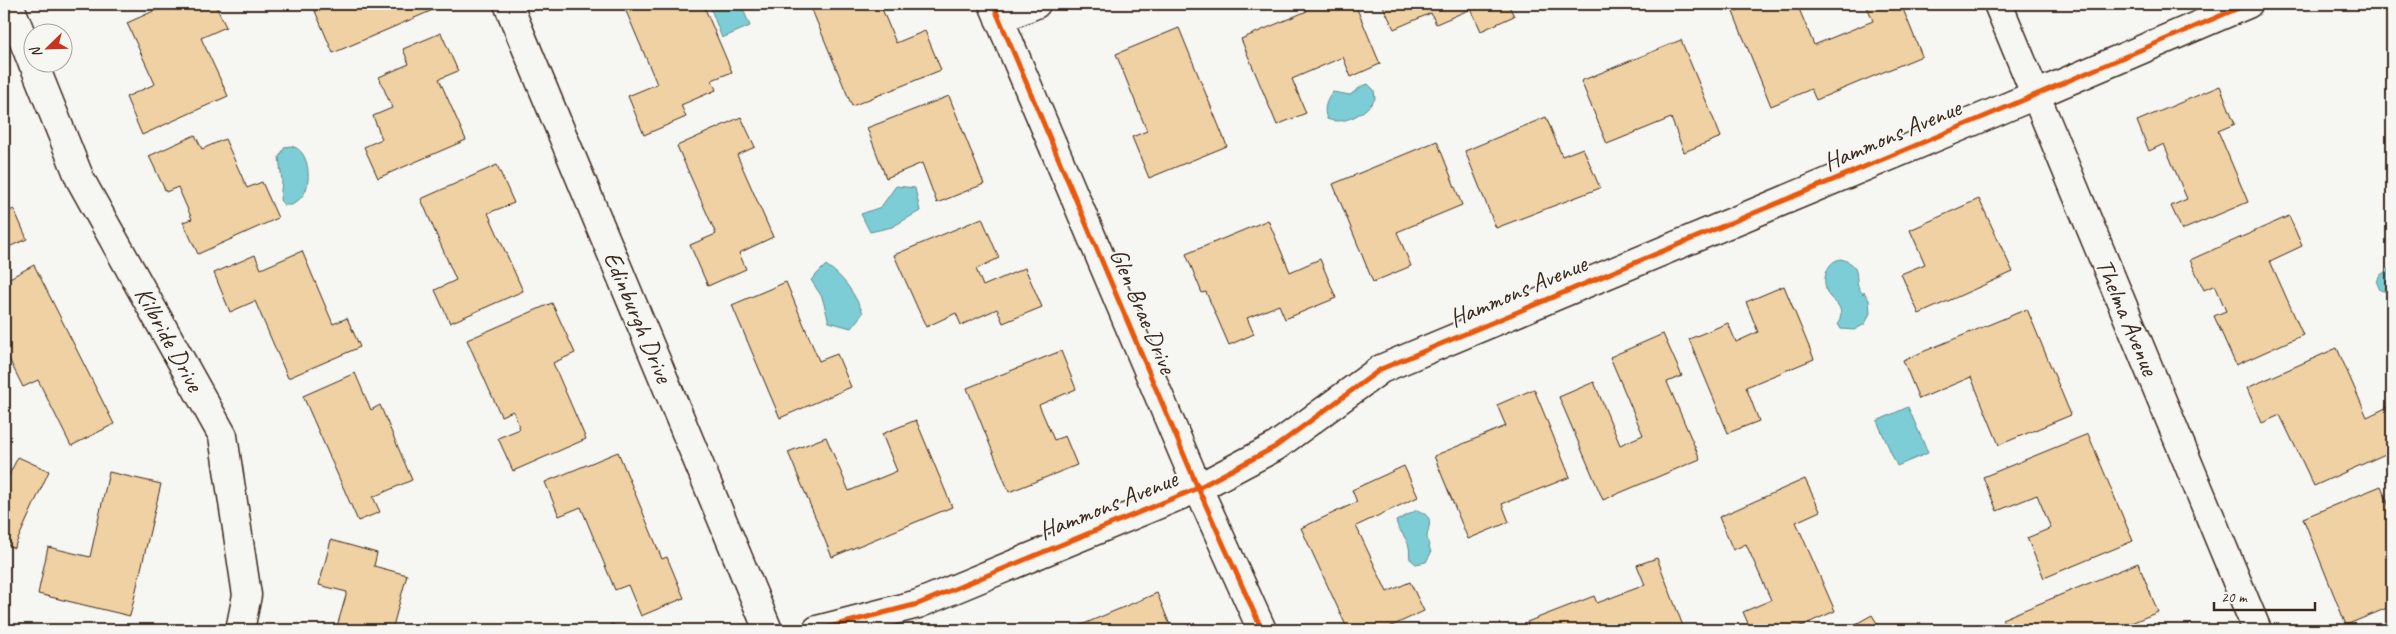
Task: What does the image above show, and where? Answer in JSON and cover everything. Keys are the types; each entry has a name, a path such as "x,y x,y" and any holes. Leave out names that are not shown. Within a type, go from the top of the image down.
{"street":[{"name":"Kilbride Drive","path":"9,4 22,35"},
{"name":"Edinburgh Drive","path":"508,4 768,630"},
{"path":"996,12 1036,4"},
{"name":"Thelma Avenue","path":"1998,4 2257,630"},
{"name":"Hammons Avenue","path":"816,630 918,604 1198,488 1276,447 1381,369 2248,4"},
{"name":"Glen Brae Drive","path":"996,12 1198,488 1262,630"},
{"name":"Kilbride Drive","path":"37,72 80,179 223,436 247,595 240,630"}],"water":[{"path":"709,4 741,4 750,26 722,38"},
{"path":"1368,84 1374,90 1375,99 1366,109 1354,117 1340,121 1327,119 1326,105 1333,92 1350,95"},
{"path":"285,147 296,148 304,157 307,163 308,177 306,190 302,197 292,205 284,205 280,200 282,181 279,157"},
{"path":"896,186 915,188 920,211 892,227 870,232 861,214 881,207"},
{"path":"1841,259 1849,262 1856,270 1859,289 1863,294 1864,292 1869,300 1870,313 1865,324 1854,330 1841,329 1838,324 1841,315 1840,309 1830,297 1825,286 1828,269 1831,264"},
{"path":"826,265 848,286 863,313 851,328 829,322 822,297 811,280"},
{"path":"2392,267 2392,291 2380,290 2377,283 2379,276"},
{"path":"1908,407 1928,453 1897,466 1877,421"},
{"path":"1417,510 1426,515 1430,521 1427,540 1431,553 1426,562 1416,564 1410,559 1408,543 1396,521"}],"building":[{"path":"169,4 215,4 226,27 201,38 228,96 142,135 126,97 155,84 127,23"},
{"path":"312,4 430,4 433,10 333,53"},
{"path":"623,4 703,4 732,72 712,80 716,90 681,105 686,117 644,135 628,96 657,84"},
{"path":"827,4 880,4 896,43 925,31 941,70 852,106 812,10"},
{"path":"1304,4 1355,4 1380,64 1351,77 1343,57 1292,79 1306,113 1277,125 1241,39 1307,11"},
{"path":"1382,4 1508,4 1514,16 1481,31 1471,9 1436,24 1431,13 1394,29"},
{"path":"1753,4 1797,4 1814,45 1873,21 1866,4 1901,4 1922,56 1816,100 1811,89 1771,106 1733,12"},
{"path":"1179,28 1227,146 1149,178 1132,137 1147,131 1116,54"},
{"path":"441,33 458,71 439,79 466,140 378,178 364,147 382,139 373,116 392,108 379,77 409,64 403,49"},
{"path":"1681,40 1721,137 1684,152 1671,118 1607,144 1581,81"},
{"path":"2220,86 2235,124 2218,131 2248,202 2182,230 2171,206 2187,199 2164,144 2149,151 2137,121"},
{"path":"949,96 984,184 937,203 922,163 886,178 867,128"},
{"path":"741,117 755,147 737,155 773,237 739,253 746,269 708,286 690,245 716,234 677,146"},
{"path":"1546,117 1562,156 1583,148 1600,188 1496,228 1465,151"},
{"path":"195,135 202,149 225,139 247,188 262,182 278,218 198,254 183,222 192,219 178,187 166,192 149,156"},
{"path":"1437,141 1462,205 1397,232 1411,266 1373,282 1333,184"},
{"path":"497,165 514,203 488,213 523,291 450,323 435,290 456,280 421,199"},
{"path":"1979,199 2013,272 1919,314 1901,274 1925,264 1910,230"},
{"path":"14,209 27,239 4,249 4,213"},
{"path":"2289,216 2302,246 2270,261 2303,335 2236,365 2214,316 2226,311 2215,285 2204,290 2190,260"},
{"path":"982,218 999,258 976,269 983,286 1025,268 1042,307 1003,323 997,309 961,325 956,313 926,327 894,255"},
{"path":"1268,220 1290,272 1320,259 1336,298 1285,319 1279,305 1247,318 1254,334 1229,345 1206,292 1202,293 1186,254"},
{"path":"302,251 333,324 347,318 360,347 288,378 255,301 230,312 214,273 255,255 261,269"},
{"path":"34,265 114,424 71,446 38,380 23,387 4,349 4,281"},
{"path":"786,282 819,361 837,354 851,387 780,418 732,305"},
{"path":"1784,286 1814,359 1746,387 1759,421 1728,433 1689,339 1728,323 1736,342 1758,332 1746,302"},
{"path":"552,303 575,353 553,363 586,439 513,471 498,438 520,429 513,411 501,416 467,340"},
{"path":"2027,309 2071,415 1999,445 1971,377 1919,399 1903,360"},
{"path":"1663,334 1682,376 1667,382 1700,459 1603,500 1559,397 1594,382 1620,445 1643,435 1610,357"},
{"path":"2337,348 2367,417 2392,405 2392,451 2314,486 2280,415 2262,423 2247,388"},
{"path":"1061,351 1076,389 1039,405 1054,440 1065,436 1077,465 1009,492 967,388"},
{"path":"355,373 371,410 380,405 412,480 373,497 380,512 358,521 303,396"},
{"path":"1534,389 1570,477 1502,504 1509,522 1468,539 1434,456 1506,426 1497,405"},
{"path":"916,420 952,507 832,557 788,452 826,437 849,491 897,471 882,434"},
{"path":"2088,434 2133,541 2044,578 2027,538 2051,528 2037,495 1997,511 1983,477"},
{"path":"618,452 662,559 667,557 684,598 641,616 628,585 615,590 581,507 559,516 545,482"},
{"path":"18,457 49,471 14,548 4,543 4,475 8,477"},
{"path":"1404,466 1418,497 1356,526 1387,592 1410,582 1424,611 1383,630 1348,630 1301,528 1357,502 1352,490"},
{"path":"109,472 161,484 130,616 38,594 48,547 90,557"},
{"path":"1805,479 1820,511 1796,522 1835,611 1792,630 1751,630 1743,612 1771,600 1746,544 1733,550 1719,517"},
{"path":"2381,486 2392,513 2392,606 2346,625 2303,518"},
{"path":"331,540 377,553 374,566 407,575 392,630 336,630 347,592 319,585"},
{"path":"1657,558 1683,626 1673,630 1530,630 1527,622 1594,596 1597,603 1645,585 1637,565"},
{"path":"2138,563 2158,612 2114,630 2007,630 2002,619"},
{"path":"1157,593 1172,630 1081,630 1079,626"},
{"path":"1872,615 1881,630 1845,630"},
{"path":"611,624 627,630 608,630"}],"cycle path":[{"path":"993,4 1198,488 1262,630"},
{"path":"817,630 918,604 1198,488 1275,447 1381,369 1993,113 2248,4"}]}
